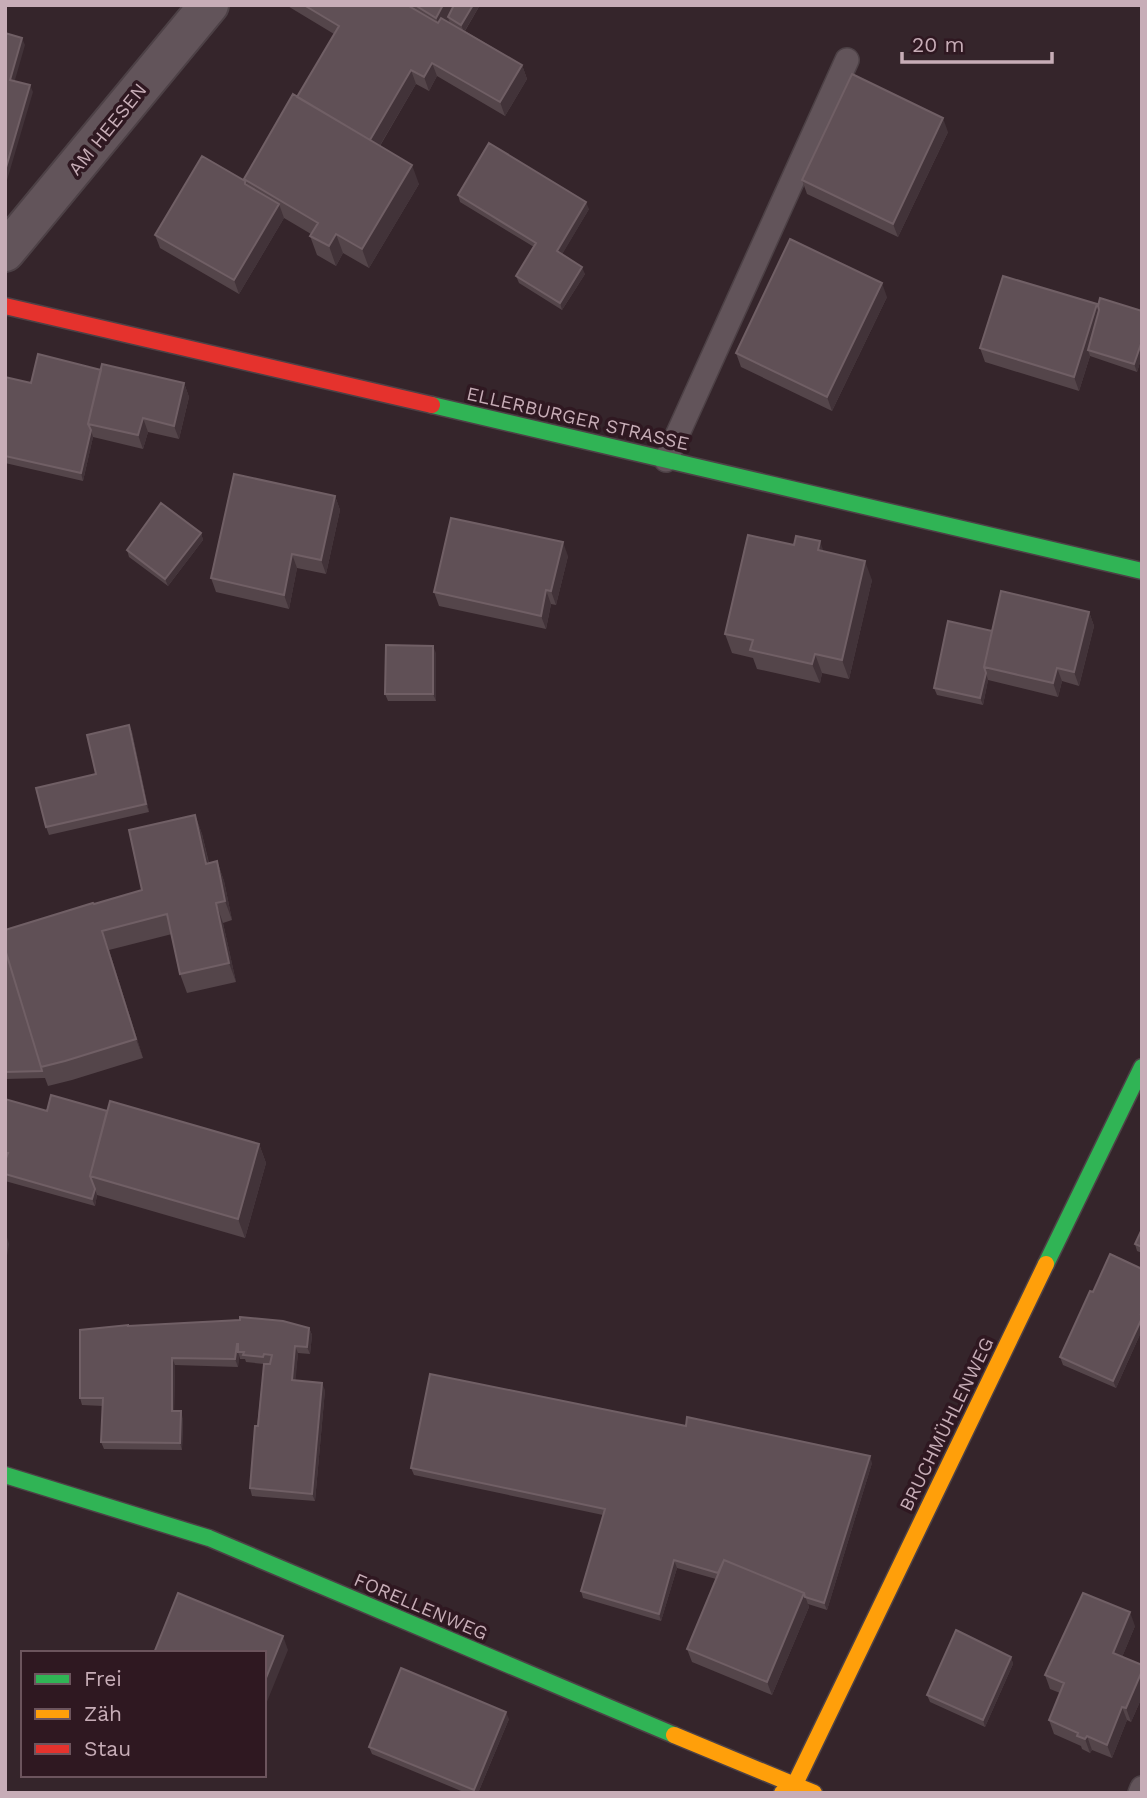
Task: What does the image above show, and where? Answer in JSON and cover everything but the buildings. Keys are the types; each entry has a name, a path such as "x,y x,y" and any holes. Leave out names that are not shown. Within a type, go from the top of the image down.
{"street":[{"name":"AM HEESEN","path":"5,252 209,5"},
{"name":"ELLERBURGER STRASSE","path":"5,306 1142,571"},
{"name":"BRUCHMÜHLENWEG","path":"788,1789 1142,1067"},
{"name":"FORELLENWEG","path":"5,1475 209,1538 788,1789 814,1793"}],"lane":[{"path":"666,460 847,60"}],"traffic: fast":[{"path":"432,405 1142,571"},
{"path":"1046,1264 1142,1067"},
{"path":"5,1475 209,1538 674,1735"}],"traffic: slow":[{"path":"782,1793 794,1786 1046,1264"},
{"path":"674,1735 814,1793"}],"traffic: jam":[{"path":"5,306 432,405"}]}
